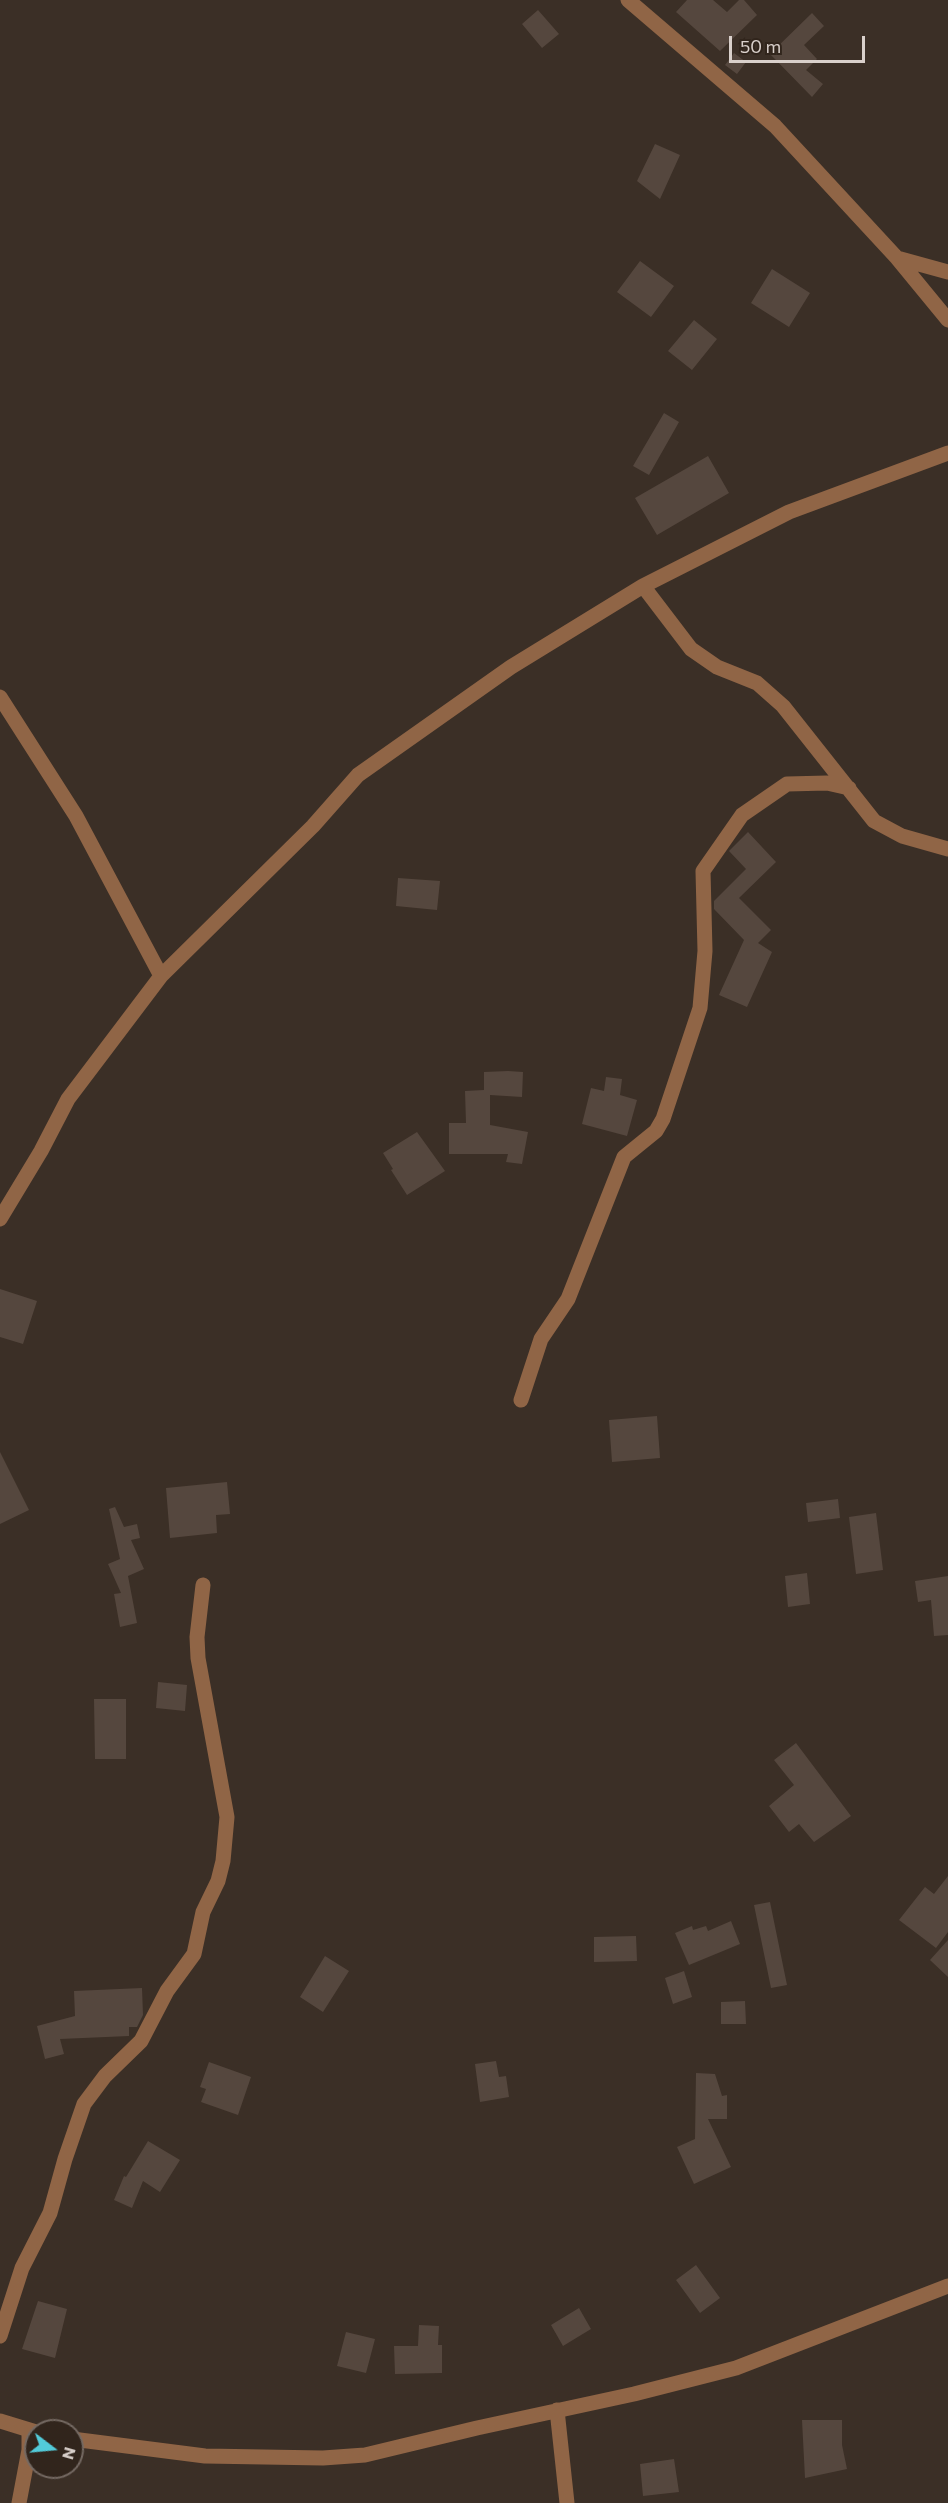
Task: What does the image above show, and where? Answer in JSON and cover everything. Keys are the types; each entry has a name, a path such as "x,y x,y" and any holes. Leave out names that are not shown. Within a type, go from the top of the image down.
{"street":[{"path":"628,0 775,126 897,258 948,320"},
{"path":"897,258 948,272"},
{"path":"0,1219 41,1151 68,1099 161,976 313,826 358,775 511,667 643,586 789,512 948,453"},
{"path":"643,586 691,650 717,667 757,683 783,706 874,820 902,836 948,849"},
{"path":"0,698 75,816 161,976"},
{"path":"521,1400 542,1339 568,1299 624,1157 656,1131 663,1119 700,1008 705,951 703,871 742,815 788,784 827,783 849,788"},
{"path":"0,2336 22,2268 50,2213 84,2104 105,2076 141,2041 167,1991 188,1964 194,1954 203,1912 218,1881 227,1838 227,1817 198,1658 197,1637 203,1585"},
{"path":"84,2441 205,2456 334,2457 365,2455 736,2368 948,2286"},
{"path":"557,2410 567,2503"},
{"path":"0,2421 24,2428"},
{"path":"19,2503 24,2476"}],"building":[{"path":"687,0 713,0 727,12 739,0 744,0 757,15 720,51 676,12"},
{"path":"538,10 559,34 542,48 522,24"},
{"path":"812,13 824,26 804,45 817,59 806,70 823,84 812,97 770,54"},
{"path":"734,53 746,62 737,74 725,65"},
{"path":"655,144 680,155 660,199 637,181"},
{"path":"640,261 674,286 651,317 617,292"},
{"path":"772,269 810,293 789,327 751,303"},
{"path":"694,320 717,339 692,370 668,351"},
{"path":"664,413 679,422 649,475 633,466"},
{"path":"708,456 729,493 657,535 635,498"},
{"path":"748,832 776,862 739,898 771,930 758,943 772,952 747,1007 719,995 744,940 714,909 714,901 746,869 729,851"},
{"path":"398,878 440,881 437,910 396,906"},
{"path":"484,1072 523,1072 522,1097 490,1095 490,1125 528,1132 522,1164 506,1162 508,1154 449,1154 449,1123 466,1123 465,1091 484,1090"},
{"path":"606,1077 622,1079 620,1095 637,1100 627,1136 582,1124 591,1088 604,1091"},
{"path":"417,1132 445,1171 407,1195 383,1153"},
{"path":"0,1289 37,1301 23,1344 0,1337"},
{"path":"657,1416 660,1458 612,1462 609,1420"},
{"path":"0,1452 29,1510 0,1524"},
{"path":"227,1482 230,1514 216,1515 217,1533 170,1538 166,1488"},
{"path":"838,1499 840,1518 808,1522 806,1503"},
{"path":"115,1507 124,1527 137,1524 140,1538 131,1540 144,1569 128,1576 137,1623 120,1627 114,1594 121,1593 108,1564 120,1559 109,1509"},
{"path":"876,1513 883,1570 856,1574 849,1517"},
{"path":"807,1573 810,1604 788,1607 785,1576"},
{"path":"948,1576 948,1635 934,1636 931,1600 918,1602 915,1581"},
{"path":"158,1682 187,1685 185,1711 156,1708"},
{"path":"94,1699 126,1699 126,1759 95,1759"},
{"path":"796,1743 851,1816 814,1842 799,1824 789,1832 769,1806 794,1785 774,1760"},
{"path":"948,1876 948,1932 936,1948 899,1920 925,1887 934,1894"},
{"path":"770,1902 787,1985 771,1988 754,1905"},
{"path":"731,1921 740,1944 689,1965 675,1933 692,1926 693,1930 706,1926 708,1931"},
{"path":"636,1936 637,1961 594,1962 594,1937"},
{"path":"948,1940 948,1977 930,1960"},
{"path":"325,1956 349,1971 323,2012 300,1997"},
{"path":"684,1971 692,1997 673,2004 665,1978"},
{"path":"142,1988 143,2015 137,2027 129,2027 129,2036 60,2039 64,2054 45,2059 37,2026 75,2016 74,1991"},
{"path":"745,2001 746,2024 721,2024 721,2002"},
{"path":"496,2061 499,2077 506,2076 509,2097 480,2102 475,2064"},
{"path":"209,2062 251,2077 238,2115 201,2102 206,2089 200,2087"},
{"path":"696,2073 715,2074 722,2096 727,2095 727,2119 708,2119 731,2167 694,2184 677,2147 695,2139"},
{"path":"148,2141 180,2160 160,2192 143,2181 132,2208 114,2200 124,2176 126,2177"},
{"path":"696,2265 720,2298 700,2313 676,2280"},
{"path":"38,2301 67,2309 55,2358 22,2349"},
{"path":"579,2308 591,2329 563,2346 551,2325"},
{"path":"419,2325 439,2326 438,2345 442,2345 442,2373 395,2374 394,2346 418,2346"},
{"path":"346,2332 375,2339 366,2373 337,2366"},
{"path":"802,2420 842,2420 842,2445 847,2469 805,2478"},
{"path":"674,2459 679,2492 643,2496 640,2464"}]}
